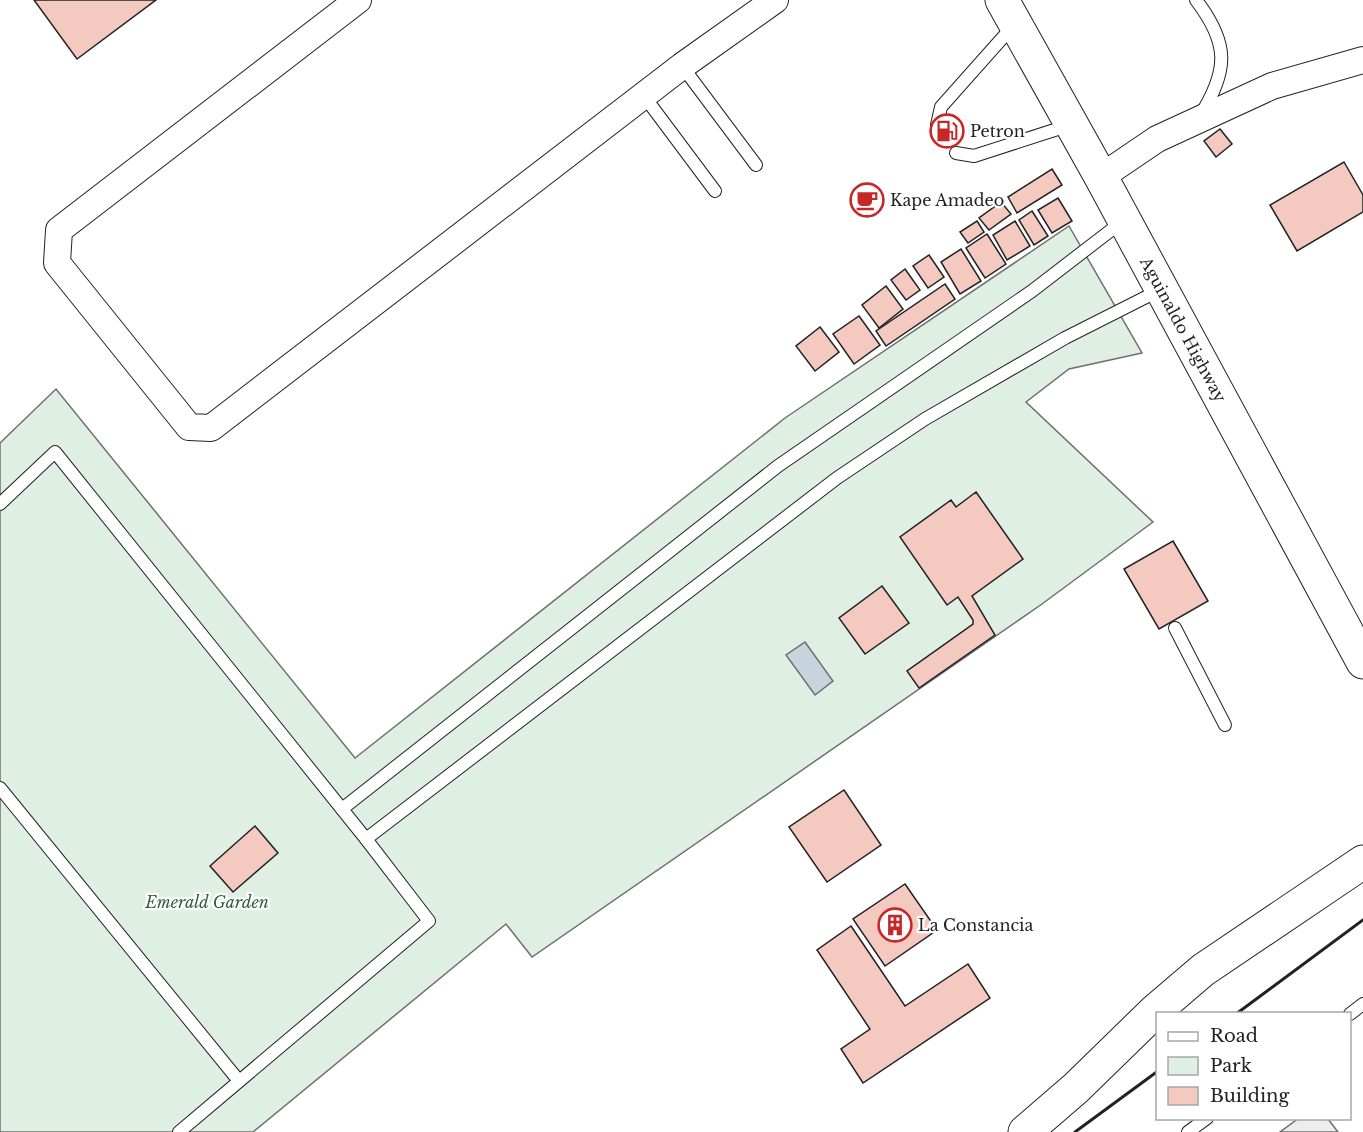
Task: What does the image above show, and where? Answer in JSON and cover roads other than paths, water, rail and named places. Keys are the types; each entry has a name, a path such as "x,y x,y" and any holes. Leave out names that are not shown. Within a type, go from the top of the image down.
{"main road":[{"name":"Aguinaldo Highway","path":"1008,12 1101,177 1363,662"},
{"path":"1025,1132 1076,1088 1155,1011 1203,970 1363,861"}],"street":[{"path":"358,0 59,230 57,263 189,427 211,428 682,66 775,0"},
{"path":"1101,177 1157,140 1272,86 1363,60"}],"lane":[{"path":"1196,0 1214,26 1221,49 1220,78 1197,121"},
{"path":"937,125 941,107 1008,12"},
{"path":"682,66 756,165"},
{"path":"644,96 715,191"},
{"path":"956,153 974,156 1071,125"},
{"path":"342,809 778,466 1032,291 1124,220"},
{"path":"366,838 837,478 925,419 1055,343 1161,290"},
{"path":"0,504 55,452 366,838 429,921 179,1132"},
{"path":"1175,628 1225,725"},
{"path":"0,788 239,1081"},
{"path":"1351,1013 1363,1004"},
{"path":"1188,1132 1206,1120"}],"place":[{"name":"Petron","path":"947,131"},
{"name":"Kape Amadeo","path":"867,200"},
{"name":"La Constancia","path":"895,925"}],"park label":[{"name":"Emerald Garden","path":"207,902"}]}
